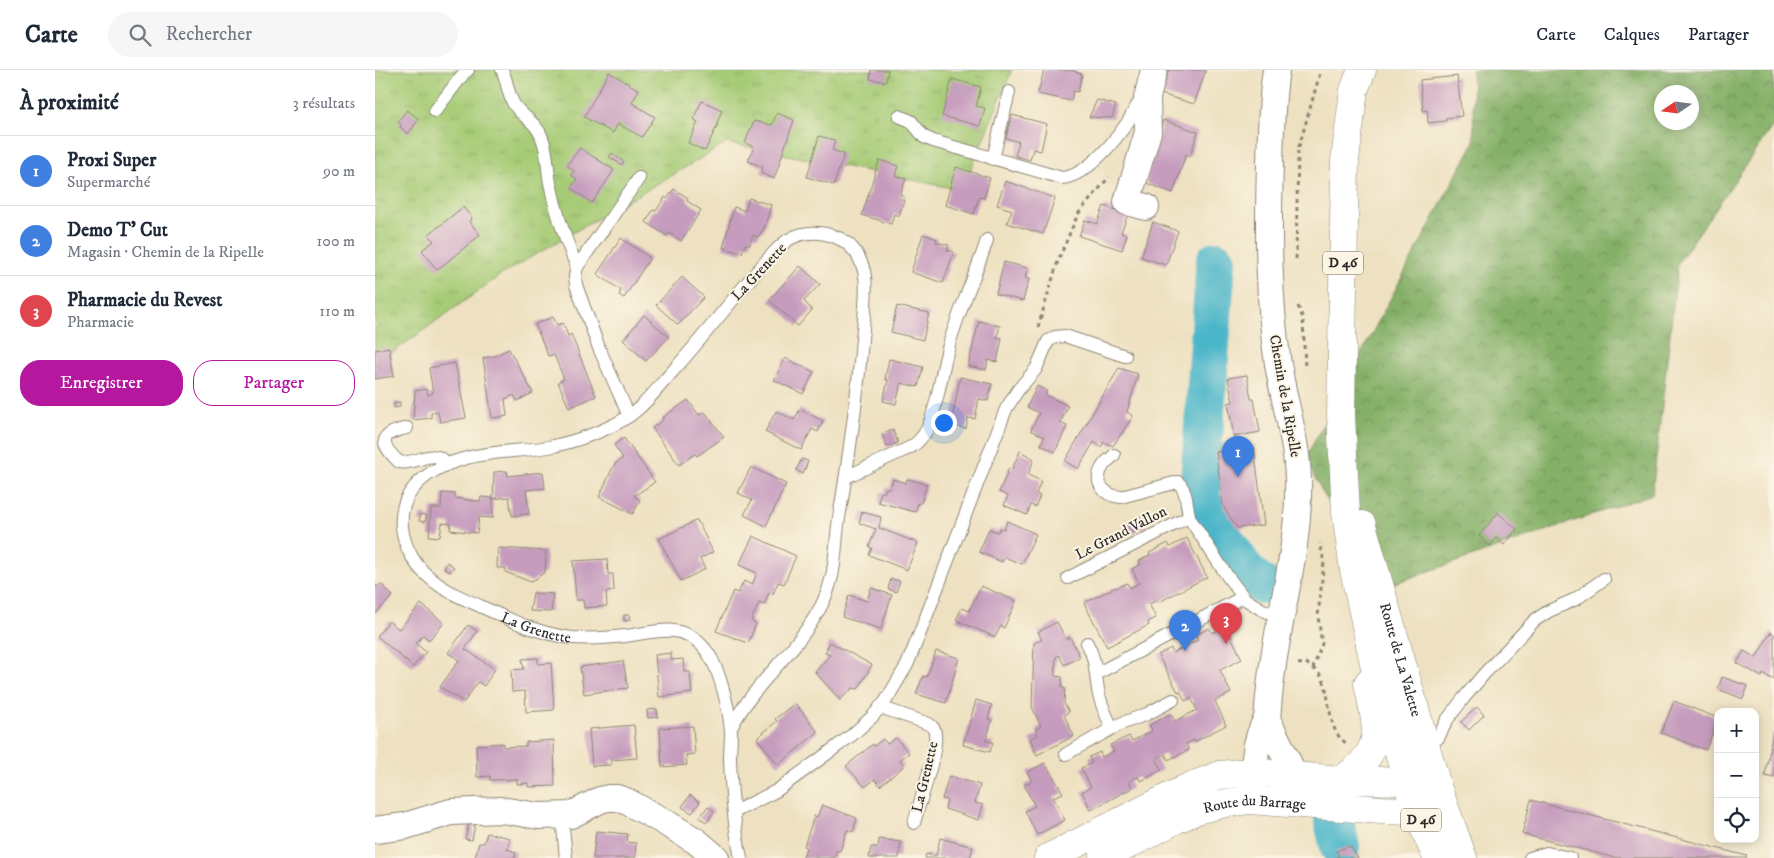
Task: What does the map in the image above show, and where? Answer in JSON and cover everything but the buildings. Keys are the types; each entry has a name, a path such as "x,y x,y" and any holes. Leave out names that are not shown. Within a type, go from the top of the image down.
{"main road":[{"name":"Route de La Valette","path":"1362,70 1354,90 1345,160 1342,459 1346,513 1354,570 1375,663 1415,794"},
{"name":"Route de La Valette","path":"1342,459 1425,746 1461,858"},
{"path":"1341,780 1356,770 1369,753 1376,740 1377,728 1365,665 1354,570"},
{"path":"1396,642 1401,699 1422,785 1415,794 1445,841 1461,858"},
{"name":"Route du Barrage","path":"1049,858 1189,787 1220,775 1254,773 1341,780 1415,794 1410,811 1254,800 1226,803 1197,810 1103,858"},
{"name":"D 46","path":"1415,794 1437,858"}],"street":[{"path":"1147,207 1127,202 1148,132 1147,98 1154,70"},
{"name":"Chemin de la Ripelle","path":"1254,800 1254,773 1257,747 1261,729 1267,719 1271,678 1297,516 1298,478 1296,457 1278,365 1271,302 1269,248 1270,178 1273,89 1276,70"},
{"path":"1267,719 1293,776 1298,804"},
{"path":"375,830 405,826 451,812 468,810 501,810 539,816 562,816 578,812 600,800 617,798 661,820 696,842 716,858"}],"lane":[{"path":"435,111 468,70"},
{"path":"502,70 508,94 515,106 534,124 542,137 555,207 562,232 577,267"},
{"path":"993,159 1009,92"},
{"path":"899,116 911,121 923,137 933,141 1062,178 1072,176 1100,156 1124,128 1138,104 1147,98"},
{"path":"629,416 599,348 576,285 575,276 577,267 639,178"},
{"name":"La Grenette","path":"731,728 746,701 794,646 816,615 831,578 858,388 865,276 855,251 837,237 810,233 800,235 789,240 777,250 652,395 629,416 601,430 551,447 465,458 447,464 431,472 413,487 403,507 402,530 406,543 410,554 427,576 440,586 500,615 527,627 570,638 630,635 656,630 676,630 686,634 702,645 714,664 720,679 731,728 730,758 734,812 741,858"},
{"path":"846,476 911,447 918,443 925,434 937,398 949,345 987,240"},
{"path":"734,812 776,791 851,735 881,707 893,690 911,656 937,593 977,483 1007,409 1018,390 1036,369 1048,341 1055,337 1065,336 1125,356"},
{"path":"407,428 388,434 386,443 391,454 399,462 403,463 434,456 442,459 447,464"},
{"path":"1114,454 1102,468 1099,475 1099,481 1106,493 1121,497 1178,482 1184,488 1189,517 1222,569 1243,597 1261,610 1281,618"},
{"name":"Le Grand Vallon","path":"1068,578 1189,517"},
{"path":"1425,746 1438,738 1447,720 1463,699 1535,620 1549,611 1576,600 1605,579"},
{"path":"1096,674 1243,597"},
{"path":"1087,643 1095,660 1101,705 1112,728"},
{"path":"1066,754 1112,728 1147,714 1173,700"},
{"name":"La Grenette","path":"881,707 929,724 933,726 935,731 933,752 914,823"},
{"path":"562,816 566,858"},
{"path":"1530,858 1547,853 1570,858"}],"path":[{"path":"1035,335 1058,261 1078,214 1106,179 1141,156"},
{"path":"1313,668 1322,677 1333,726 1345,742 1369,753"}],"green space":[{"path":"375,70 1012,70 962,190 727,143 502,274 375,365"},
{"path":"1472,70 1774,70 1774,124 1678,263 1652,494 1375,590 1305,459 1474,142"}],"waterway":[{"path":"1216,261 1200,481 1201,500 1208,516 1246,572 1261,584"},
{"path":"1334,822 1340,847"}],"place":[{"name":"Proxi Super","path":"1238,477"},
{"name":"Pharmacie du Revest","path":"1226,644"},
{"name":"Demo T’ Cut","path":"1185,651"}]}
